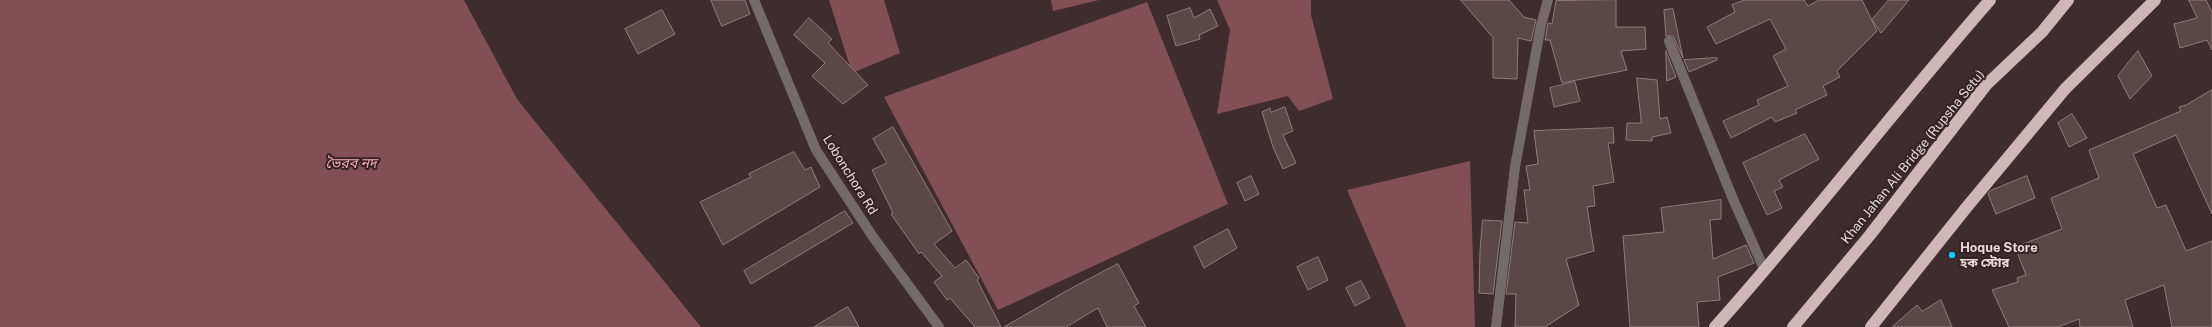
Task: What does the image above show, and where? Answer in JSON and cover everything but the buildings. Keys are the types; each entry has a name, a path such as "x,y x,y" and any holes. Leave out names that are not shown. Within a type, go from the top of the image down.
{"highway":[{"path":"1715,327 1765,271 1924,75 1990,0"},
{"name":"Khan Jahan Ali Bridge (Rupsha Setu)","path":"1792,327 1870,235 1986,85 2042,32 2064,5 2072,0"},
{"path":"1872,327 1966,208 2065,89 2155,0"}],"street":[{"name":"Lobonchora Rd","path":"754,0 816,150 873,237 939,327"},
{"path":"1496,327 1515,167 1541,25 1548,0"},
{"path":"1669,41 1733,199 1765,271"}],"water":[{"name":"ভৈরব নদ","path":"0,0 464,0 517,99 701,327 0,327"},
{"path":"829,0 884,0 900,53 852,73"},
{"path":"1051,0 1099,0 1053,11"},
{"path":"1217,0 1311,0 1311,15 1333,99 1299,111 1288,96 1217,114 1230,30"},
{"path":"1147,2 1228,204 998,310 884,97"},
{"path":"1470,161 1475,327 1406,327 1347,190"}],"place":[{"name":"Hoque Store হক স্টোর","path":"1952,255"}]}
